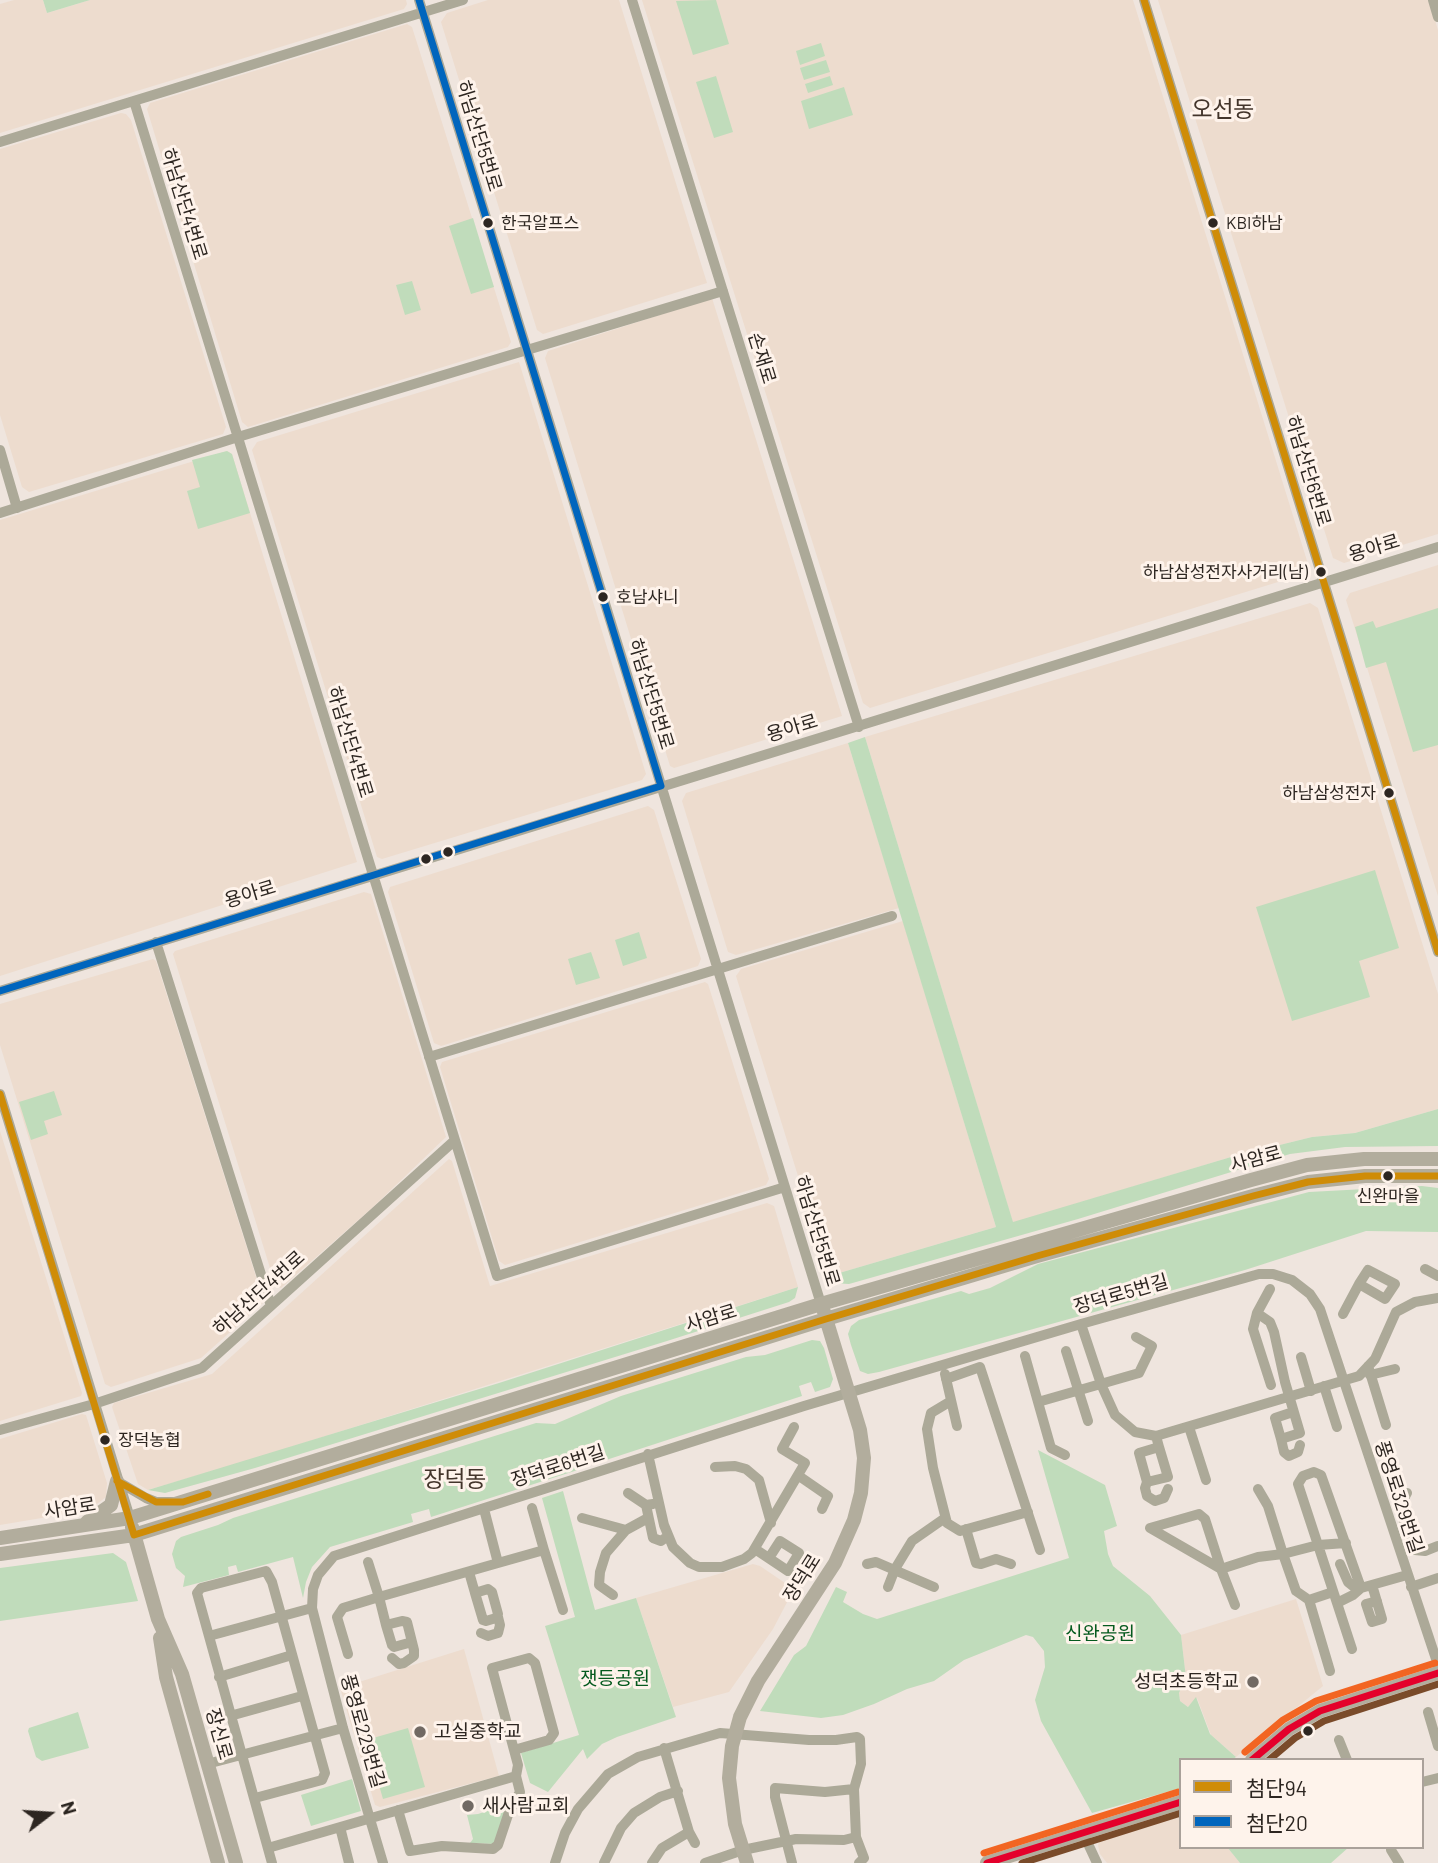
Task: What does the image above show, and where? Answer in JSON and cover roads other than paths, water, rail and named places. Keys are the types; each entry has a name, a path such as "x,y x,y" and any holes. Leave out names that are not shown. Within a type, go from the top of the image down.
{"main road":[{"name":"사암로","path":"0,1538 130,1518 821,1304 1307,1165 1364,1159 1438,1159"},
{"name":"사암로","path":"0,1554 134,1535 826,1319 1037,1256 1308,1182 1365,1176 1438,1176"},
{"name":"장덕로","path":"745,1857 735,1824 729,1778 735,1734 758,1681 835,1563 854,1520 861,1493 864,1458 860,1430 821,1304"},
{"path":"81,1526 111,1505 117,1481"},
{"name":"장신로","path":"130,1518 158,1619 182,1674 236,1863"},
{"name":"장신로","path":"158,1619 166,1678 218,1863"},
{"path":"1254,1758 1289,1729 1320,1711 1438,1673"},
{"path":"987,1863 1179,1803"}],"street":[{"name":"하남산단5번로","path":"419,0 821,1304"},
{"path":"0,142 463,0"},
{"name":"손재로","path":"632,0 859,727"},
{"name":"하남산단6번로","path":"1144,0 1438,952"},
{"path":"1433,0 1438,17"},
{"name":"하남산단4번로","path":"134,101 497,1276 785,1187"},
{"path":"0,513 237,437 723,291"},
{"path":"0,450 17,508"},
{"name":"용아로","path":"0,991 1438,547"},
{"path":"429,1057 892,916"},
{"path":"156,942 271,1306"},
{"path":"0,1094 130,1518"},
{"name":"하남산단4번로","path":"0,1430 94,1404 202,1368 454,1141"},
{"path":"1425,1269 1438,1276"},
{"path":"1343,1314 1368,1270 1395,1284 1385,1299"},
{"name":"장덕로5번길","path":"849,1392 1259,1274 1280,1275 1299,1284 1316,1301 1342,1380"},
{"path":"1359,1284 1385,1299 1396,1312"},
{"path":"1269,1289 1257,1313 1253,1329 1270,1385"},
{"path":"1386,1426 1369,1371 1396,1312 1415,1302 1438,1297"},
{"path":"1257,1313 1272,1326 1300,1433 1281,1439"},
{"path":"1081,1324 1101,1384 1118,1420 1135,1433 1158,1442"},
{"path":"1038,1402 1139,1373 1152,1346 1136,1337"},
{"path":"1066,1351 1088,1421"},
{"path":"1025,1356 1051,1448 1065,1455"},
{"path":"1301,1357 1311,1391"},
{"path":"942,1365 957,1426"},
{"path":"946,1379 980,1367 1040,1550"},
{"path":"1168,1489 1164,1498 1156,1500 1147,1496 1147,1482 1139,1453 1189,1427 1369,1371 1395,1368"},
{"name":"풍영로329번길","path":"1342,1380 1438,1665"},
{"path":"1324,1386 1337,1427"},
{"name":"장덕로6번길","path":"312,1608 313,1588 318,1575 334,1556 849,1392"},
{"path":"951,1401 931,1413 927,1429 933,1468 947,1523 960,1531 1028,1512"},
{"path":"1293,1412 1275,1418 1284,1452 1289,1456 1298,1452 1300,1445"},
{"path":"648,1454 668,1536 679,1555 699,1567 715,1568 744,1559 755,1549 799,1476 805,1463 782,1449 794,1427"},
{"path":"1189,1427 1206,1480"},
{"path":"1147,1482 1168,1477 1158,1442"},
{"path":"715,1466 746,1469 759,1480 771,1523"},
{"path":"1352,1649 1298,1484 1303,1476 1318,1472 1323,1480 1364,1587 1377,1601"},
{"path":"799,1476 828,1496 822,1509"},
{"path":"117,1481 156,1502 183,1502"},
{"path":"1258,1489 1268,1506 1296,1591 1309,1600 1331,1671"},
{"path":"628,1493 646,1505 659,1503"},
{"path":"1407,1493 1400,1506 1411,1547 1425,1551 1438,1546"},
{"path":"646,1505 653,1538 661,1541 668,1536"},
{"path":"532,1507 562,1610"},
{"path":"484,1509 498,1563"},
{"path":"1235,1605 1222,1569 1202,1516 1199,1514 1150,1528 1222,1569 1258,1557 1318,1545 1346,1543"},
{"path":"582,1518 626,1530"},
{"path":"613,1595 600,1585 600,1572 606,1553 626,1530 648,1518"},
{"path":"888,1587 895,1569 912,1541 945,1518"},
{"path":"966,1529 976,1563 996,1559 1011,1564"},
{"path":"755,1549 769,1558"},
{"path":"348,1654 337,1617 339,1611 544,1550"},
{"path":"368,1562 391,1645 412,1642"},
{"path":"867,1564 876,1562 934,1587"},
{"path":"1339,1564 1348,1582 1353,1586 1364,1587"},
{"path":"255,1798 322,1780 325,1773 270,1574 266,1571 198,1589 197,1597 272,1863"},
{"path":"469,1572 484,1621 498,1617"},
{"path":"1309,1600 1335,1598 1407,1575"},
{"path":"1411,1587 1437,1581"},
{"path":"475,1593 488,1590 492,1592 500,1625 498,1633 488,1636 481,1633"},
{"path":"209,1636 312,1608"},
{"name":"풍영로229번길","path":"312,1608 343,1728 383,1863"},
{"path":"386,1625 402,1620 407,1622 412,1642 414,1656 410,1660 399,1664 392,1658"},
{"path":"219,1677 292,1655"},
{"path":"398,1810 410,1852 442,1846 493,1849 500,1842 509,1812 520,1792 516,1776 518,1765 492,1668 529,1658 535,1663 554,1733 549,1740 514,1750"},
{"path":"230,1716 302,1696"},
{"path":"1427,1712 1438,1746"},
{"path":"207,1765 343,1728"},
{"path":"555,1863 572,1819 583,1800 608,1774 628,1762 664,1748 714,1734 836,1741 857,1737 860,1739 861,1764 854,1790 856,1837 863,1857 861,1862"},
{"path":"1339,1740 1346,1758"},
{"path":"664,1748 689,1832 695,1843"},
{"path":"268,1848 516,1776"},
{"path":"793,1863 785,1842 775,1788 825,1792 854,1790"},
{"path":"604,1863 621,1828 634,1813 660,1797 678,1791"},
{"path":"340,1827 349,1863"},
{"path":"652,1863 662,1848 689,1832"},
{"path":"1083,1833 1097,1863"},
{"path":"705,1863 745,1857 796,1839 844,1840 856,1837"},
{"path":"1391,1850 1399,1863"}],"place":[{"name":"한국알프스","path":"488,223"},
{"name":"KBI하남","path":"1213,223"},
{"name":"하남삼성전자사거리(남)","path":"1321,572"},
{"name":"호남샤니","path":"603,597"},
{"name":"하남삼성전자","path":"1389,793"},
{"name":"신완마을","path":"1388,1176"},
{"name":"장덕농협","path":"105,1440"},
{"name":"성덕초등학교","path":"1253,1682"},
{"name":"고실중학교","path":"420,1732"},
{"name":"새사람교회","path":"468,1806"}],"district":[{"name":"오선동","path":"1223,109"},
{"name":"장덕동","path":"455,1479"}],"park label":[{"name":"신완공원","path":"1100,1634"},
{"name":"잿등공원","path":"615,1679"}]}
